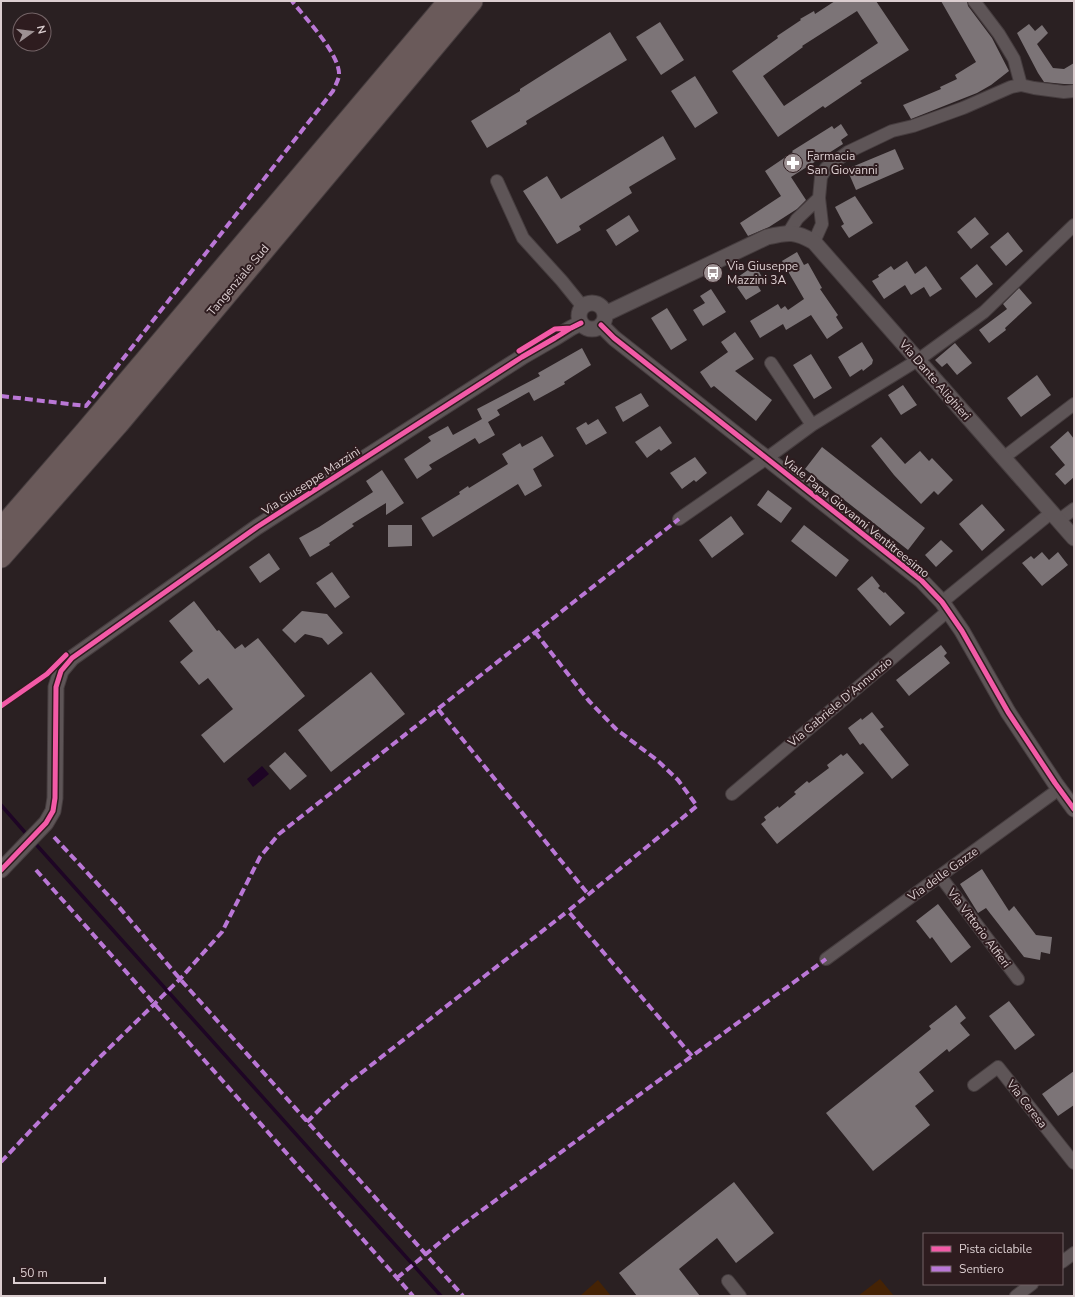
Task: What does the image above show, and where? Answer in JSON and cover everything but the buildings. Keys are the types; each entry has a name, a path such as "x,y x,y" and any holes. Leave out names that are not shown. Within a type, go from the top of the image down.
{"highway":[{"name":"Tangenziale Sud","path":"1,529 86,431 449,1"},
{"name":"Tangenziale Sud","path":"1,557 118,424 472,1"}],"street":[{"path":"974,1 999,34 1014,59 1021,85"},
{"path":"814,242 822,224 819,198 821,177 826,168 848,152 892,131 913,126 963,108 1011,87 1021,85 1064,92 1074,91"},
{"path":"497,181 523,238 562,281 582,307"},
{"path":"603,319 602,308 598,305 593,303 582,307 579,318 581,323 585,327 595,329 603,319 767,237 789,232 796,219 819,198"},
{"path":"679,519 812,425 918,360 984,312 1074,225"},
{"name":"Via Dante Alighieri","path":"789,232 802,235 814,242 1074,538"},
{"name":"Viale Papa Giovanni Ventitreesimo","path":"603,319 614,338 921,580 945,606 962,631 1008,712 1074,809"},
{"name":"Via Giuseppe Mazzini","path":"1,870 46,823 53,811 55,801 56,683 61,671 76,654 257,528 522,357 581,323"},
{"path":"771,363 812,425"},
{"path":"1003,458 1074,404"},
{"name":"Via Gabriele D'Annunzio","path":"732,794 945,606 1056,516 1074,509"},
{"name":"Via delle Gazze","path":"826,959 1059,789"},
{"name":"Via Vittorio Alfieri","path":"940,876 1018,979"},
{"name":"Via Ceresa","path":"974,1085 998,1067 1074,1163"},
{"path":"1063,1261 1074,1253"},
{"path":"728,1281 740,1296"},
{"path":"1016,1296 1031,1285"}],"shaded area":[{"path":"262,766 269,774 253,787 247,779"},
{"path":"880,1279 894,1296 858,1296"},
{"path":"598,1280 611,1296 580,1296"}],"waterway":[{"path":"1,805 29,837"},
{"path":"33,841 441,1296"}],"marked path":[{"path":"1,396 86,406 333,91 339,76 338,67 334,58 321,37 292,1"},
{"path":"1,1162 100,1057 180,979 222,932 260,857 279,834 679,519"},
{"path":"535,632 589,701 616,729 657,760 678,780 697,806 568,911 692,1056 826,959"},
{"path":"438,709 588,894"},
{"path":"54,837 119,907 180,979 463,1296"},
{"path":"36,870 413,1296"},
{"path":"307,1122 347,1084 568,911"},
{"path":"397,1278 455,1230 692,1056"}],"cycle path":[{"path":"1,870 46,823 53,811 55,798 56,687 61,671 72,658 257,527 522,357 581,323"},
{"path":"601,325 614,338 921,580 942,602 962,631 1008,712 1074,809"},
{"path":"519,351 555,329 571,328"},
{"path":"1,706 47,674 66,655"}],"place":[{"name":"Farmacia San Giovanni","path":"793,163"},
{"name":"Via Giuseppe Mazzini 3A","path":"713,273"}]}
